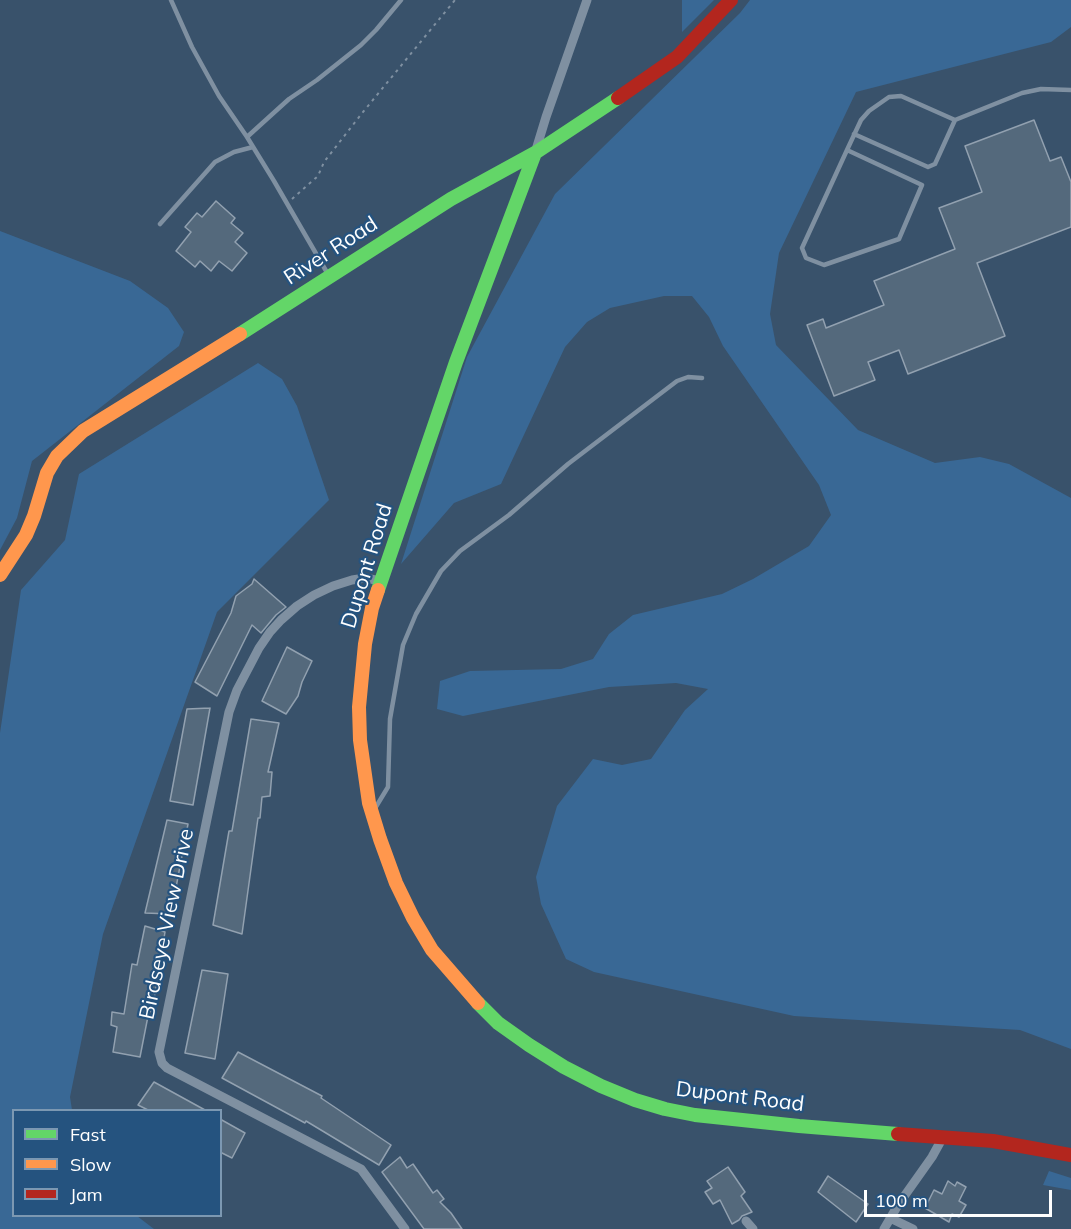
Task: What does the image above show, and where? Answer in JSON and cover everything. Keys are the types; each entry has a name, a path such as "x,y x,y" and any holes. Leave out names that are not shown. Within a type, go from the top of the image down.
{"street":[{"path":"535,153 587,0"},
{"name":"River Road","path":"0,575 26,535 47,472 57,456 83,430 209,354 451,199 535,153 676,57 731,0"},
{"name":"Dupont Road","path":"535,153 456,362 372,608 365,644 359,707 361,750 369,803 396,883 413,918 432,950 469,994 498,1023 564,1067 635,1100 695,1115 993,1142 1071,1155"},
{"name":"Birdseye View Drive","path":"381,581 365,578 352,580 333,586 297,606 270,632 237,690 229,712 159,1052 162,1063 167,1068 361,1169 405,1229"},
{"path":"884,1229 943,1137"},
{"path":"890,1218 913,1229"},
{"path":"746,1221 753,1229"}],"lane":[{"path":"171,0 192,47 219,96 247,137 330,277"},
{"path":"247,137 289,99 361,45 401,0"},
{"path":"854,134 928,167 935,164 955,120 1022,93 1041,89 1071,90"},
{"path":"847,150 922,185 899,239 824,265 806,258 802,248 854,134 869,111 889,97 901,96 955,120"},
{"path":"160,224 215,162 234,152 253,147"},
{"path":"372,813 388,787 390,719 403,645 416,614 441,571 460,551 509,515 568,464 677,381 688,377 702,378"}],"path":[{"path":"287,203 318,176 324,162 455,0"}],"shaded area":[{"path":"682,0 714,0 682,32"},
{"path":"750,0 1071,0 1071,27 1051,42 856,92 779,253 770,314 776,345 858,430 935,463 980,457 1009,464 1071,498 1071,1049 1020,1030 794,1016 594,972 566,959 541,904 536,877 557,806 593,759 622,765 651,759 685,710 708,689 676,683 609,687 463,716 437,709 440,681 470,671 561,669 593,659 609,634 633,615 722,594 753,579 809,546 831,515 819,485 723,346 709,317 692,296 664,296 610,308 587,322 565,347 501,484 454,503 401,564 467,357 555,194 740,13"},
{"path":"0,231 130,281 168,308 184,332 179,346 32,461 17,518 0,550"},
{"path":"258,363 282,379 297,406 329,500 217,612 103,934 70,1097 72,1109 12,1109 12,1217 138,1217 154,1229 0,1229 0,733 21,590 65,540 79,474"},
{"path":"1049,1171 1071,1178 1071,1190 1043,1185"}],"building":[{"path":"1034,120 1050,161 1061,157 1071,182 1071,227 977,263 1005,336 908,374 899,350 868,362 875,380 834,396 807,325 823,319 826,328 884,305 874,281 955,249 939,208 982,192 965,146"},
{"path":"216,201 235,218 231,223 243,233 235,242 247,253 232,271 219,261 211,271 200,261 195,267 176,251 191,232 185,227 197,213 202,217"},
{"path":"254,579 286,607 261,633 252,625 217,696 195,682 231,613 236,596 252,584"},
{"path":"287,647 312,661 298,696 286,714 262,701"},
{"path":"210,708 193,805 170,801 187,709"},
{"path":"251,719 279,723 268,772 272,772 270,796 262,797 260,818 258,818 242,934 213,925"},
{"path":"167,820 188,824 171,914 145,913"},
{"path":"145,926 165,932 152,1012 149,1011 140,1057 113,1052 117,1027 111,1025 112,1012 124,1014 132,964 137,965"},
{"path":"202,970 228,974 215,1059 185,1053"},
{"path":"238,1052 322,1096 321,1098 391,1145 379,1165 306,1121 305,1123 222,1078"},
{"path":"154,1082 203,1109 146,1109 138,1105"},
{"path":"222,1120 245,1133 232,1158 222,1153"},
{"path":"400,1157 407,1168 413,1164 433,1193 437,1190 444,1199 440,1202 462,1229 424,1229 382,1172"},
{"path":"728,1167 745,1192 741,1196 752,1212 732,1224 720,1200 713,1204 705,1192 712,1188 707,1181"},
{"path":"828,1176 868,1204 856,1222 818,1192"},
{"path":"948,1181 955,1186 957,1182 966,1187 959,1201 966,1205 959,1217 952,1214 949,1222 925,1208 934,1190 942,1194"}],"traffic: fast":[{"path":"240,334 451,199 535,153 618,98"},
{"path":"378,590 456,362 535,153"},
{"path":"478,1003 498,1023 564,1067 635,1100 695,1115 898,1134"}],"traffic: slow":[{"path":"0,575 26,535 47,473 57,456 83,431 240,334"},
{"path":"378,590 365,644 359,707 360,740 369,803 396,883 413,918 432,950 478,1003"}],"traffic: jam":[{"path":"618,98 677,57 731,0"},
{"path":"898,1134 993,1141 1071,1155"}]}
